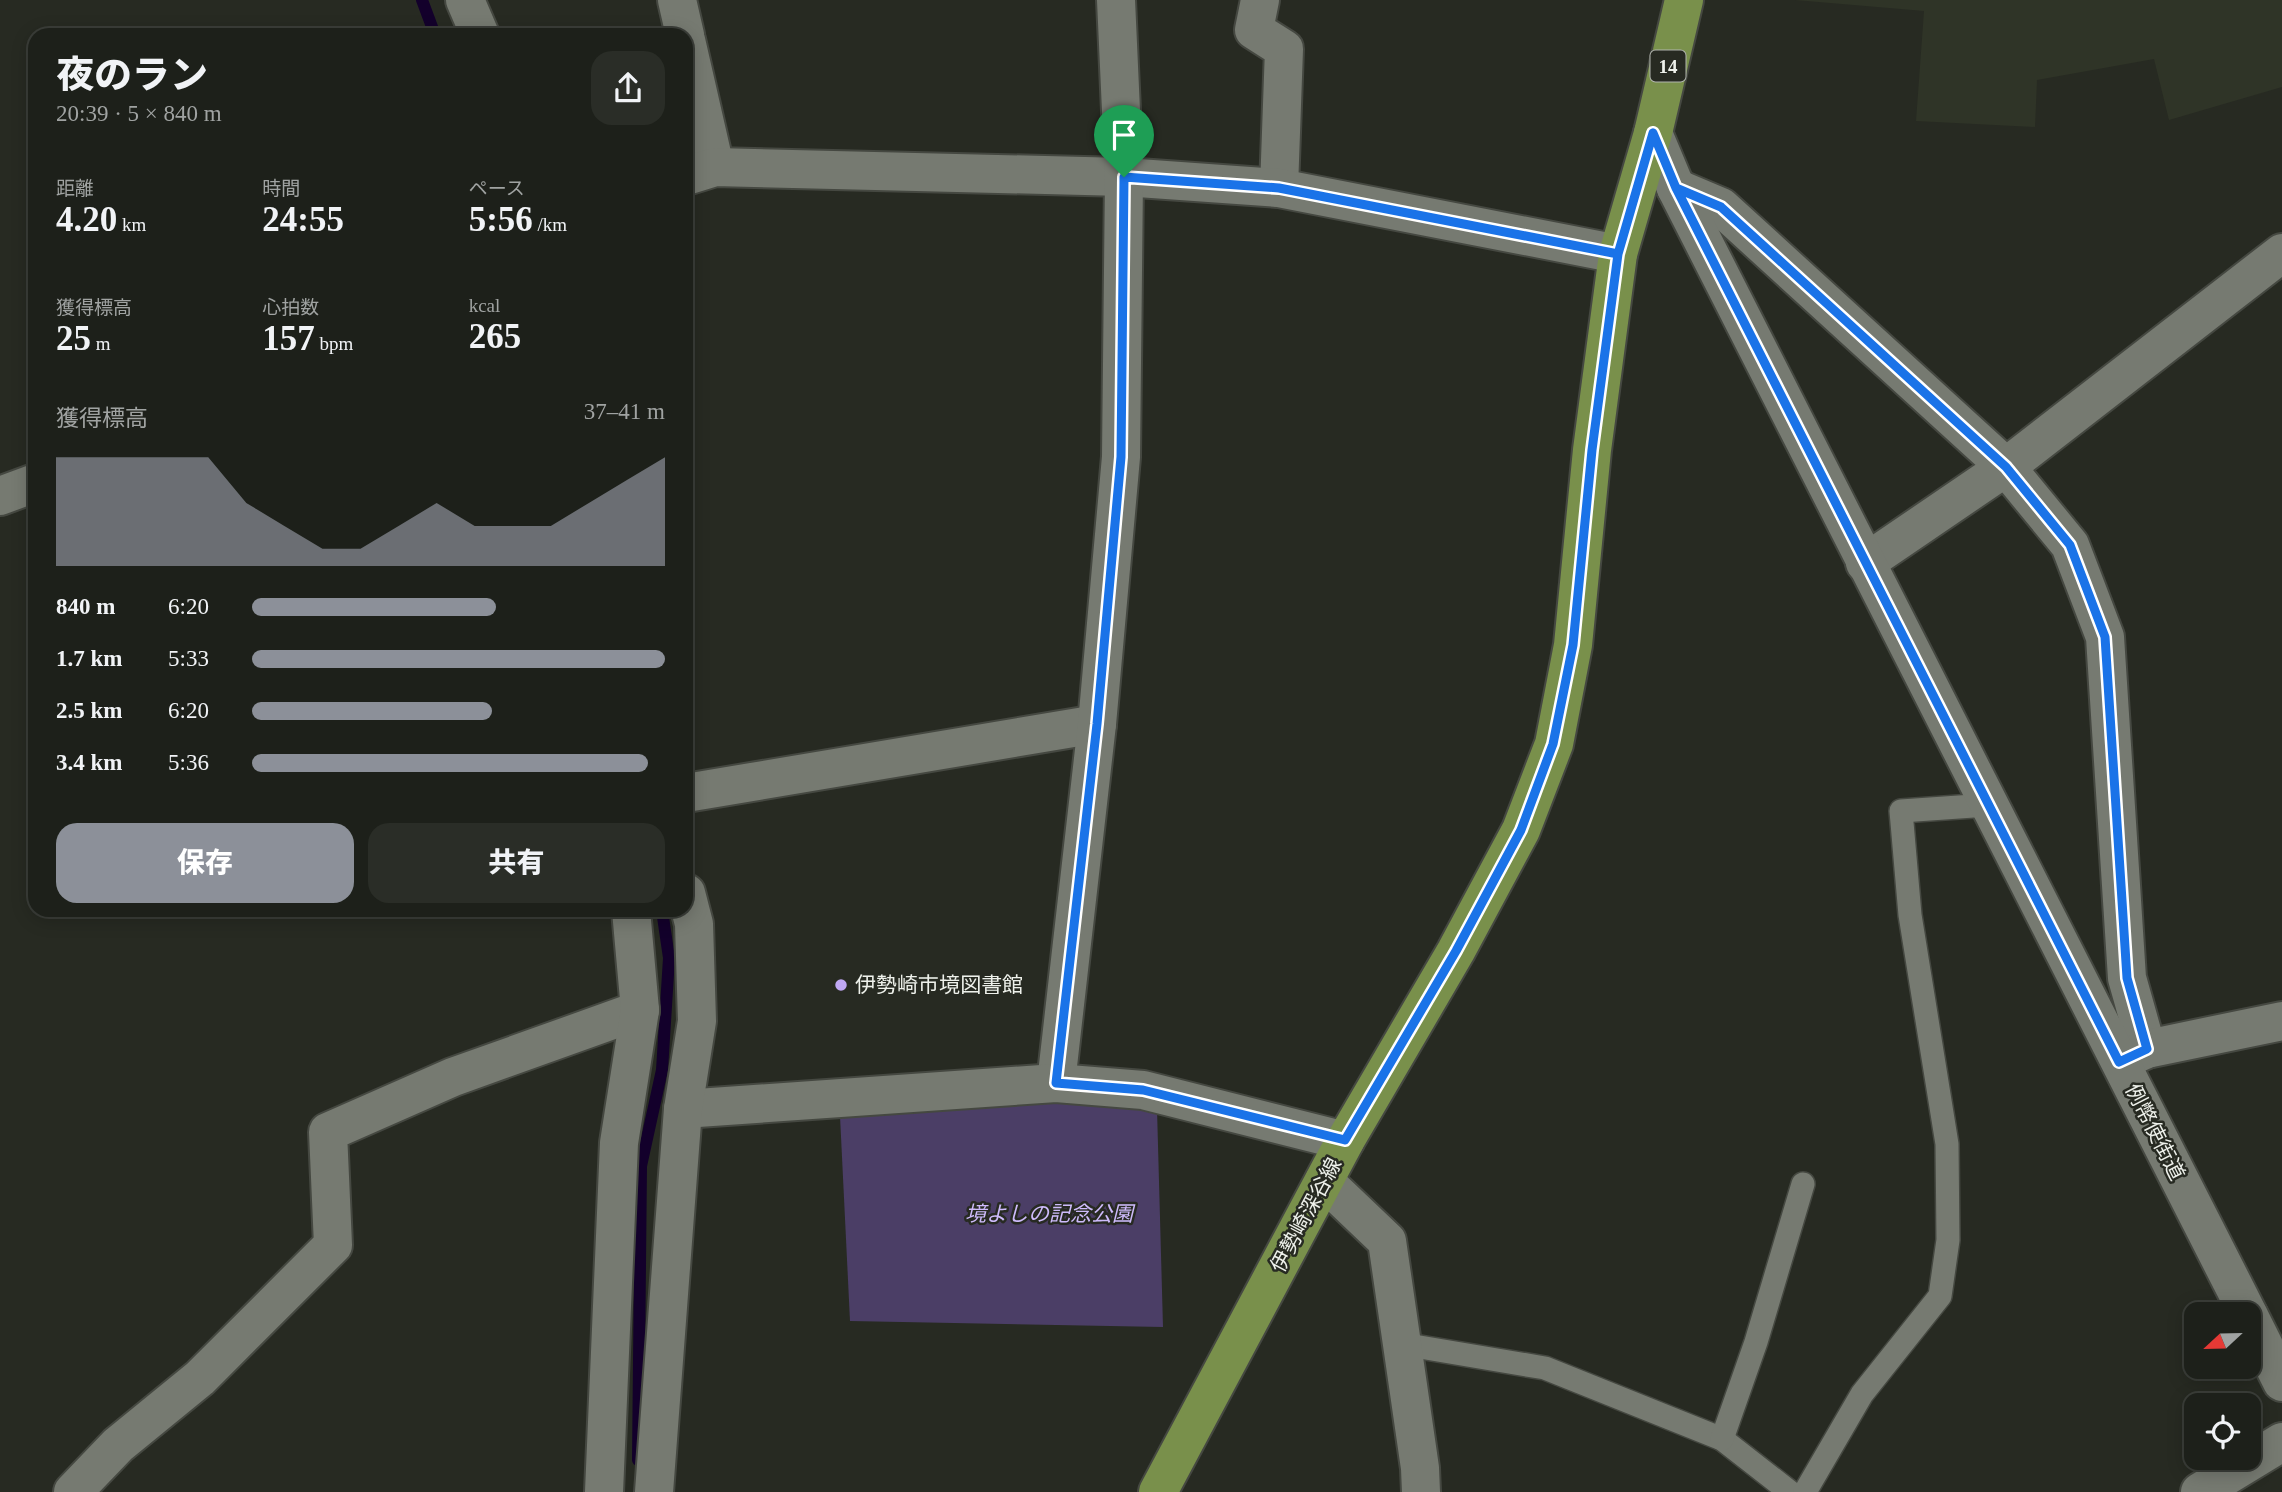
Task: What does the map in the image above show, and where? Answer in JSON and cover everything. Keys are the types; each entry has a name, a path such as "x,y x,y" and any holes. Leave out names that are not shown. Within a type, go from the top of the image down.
{"main road":[{"name":"14","path":"1653,133 1684,0"},
{"name":"伊勢崎深谷線","path":"1158,1492 1345,1140 1456,951 1521,830 1553,744 1573,645 1592,450 1618,254 1653,133"}],"street":[{"path":"465,0 477,28"},
{"path":"677,0 683,28"},
{"path":"1056,1083 1097,724 1121,457 1124,177 1116,0"},
{"path":"1259,0 1254,30 1284,49 1279,188"},
{"path":"693,102 701,172 1124,177 1279,188 1618,254"},
{"name":"例幣使街道","path":"1653,133 1676,188 1988,805 2133,1055 2242,1302"},
{"path":"1676,188 1721,207 2006,467 2070,545 2105,637 2133,1055 2282,1021"},
{"path":"1865,564 2006,467 2282,253"},
{"path":"0,496 28,485"},
{"path":"693,792 1097,724"},
{"path":"604,1492 619,1143 640,1010 632,917"},
{"path":"654,1492 683,1109 696,1021 692,917"},
{"path":"74,1492 118,1445 200,1378 333,1245 328,1132 453,1077 640,1010"},
{"path":"683,1109 1056,1083 1143,1090 1345,1140"},
{"path":"1324,1181 1387,1241 1420,1468 1421,1492"},
{"name":"例幣使街道","path":"2261,1341 2282,1382"},
{"path":"2200,1492 2282,1442"}],"lane":[{"path":"1805,1492 1862,1394 1940,1296 1942,1285 1948,1240 1947,1143 1910,915 1900,811 1988,805"},
{"path":"1722,1439 1756,1342 1803,1184"},
{"path":"1402,1345 1545,1368 1722,1439 1790,1492"}],"shaded area":[{"path":"1795,0 2282,0 2282,87 2169,120 2154,59 2037,80 2035,127 1916,121 1924,11"}],"green space":[{"name":"境よしの記念公園","path":"1076,1100 1157,1109 1163,1327 850,1321 840,1116"}],"waterway":[{"path":"422,0 432,28"},
{"path":"638,1460 641,1166 662,1070 669,958 663,917"}],"place":[{"name":"伊勢崎市境図書館","path":"841,985"}],"route":[{"path":"1124,177 1121,457 1097,724 1056,1083 1143,1090 1345,1140 1456,951 1521,830 1553,744 1573,645 1592,450 1618,254 1653,133 1676,188 1721,207 2006,467 2070,545 2105,637 2127,978 2147,1049 2119,1062 1676,188 1653,133 1636,193 1618,254 1279,188 1124,177"}]}
